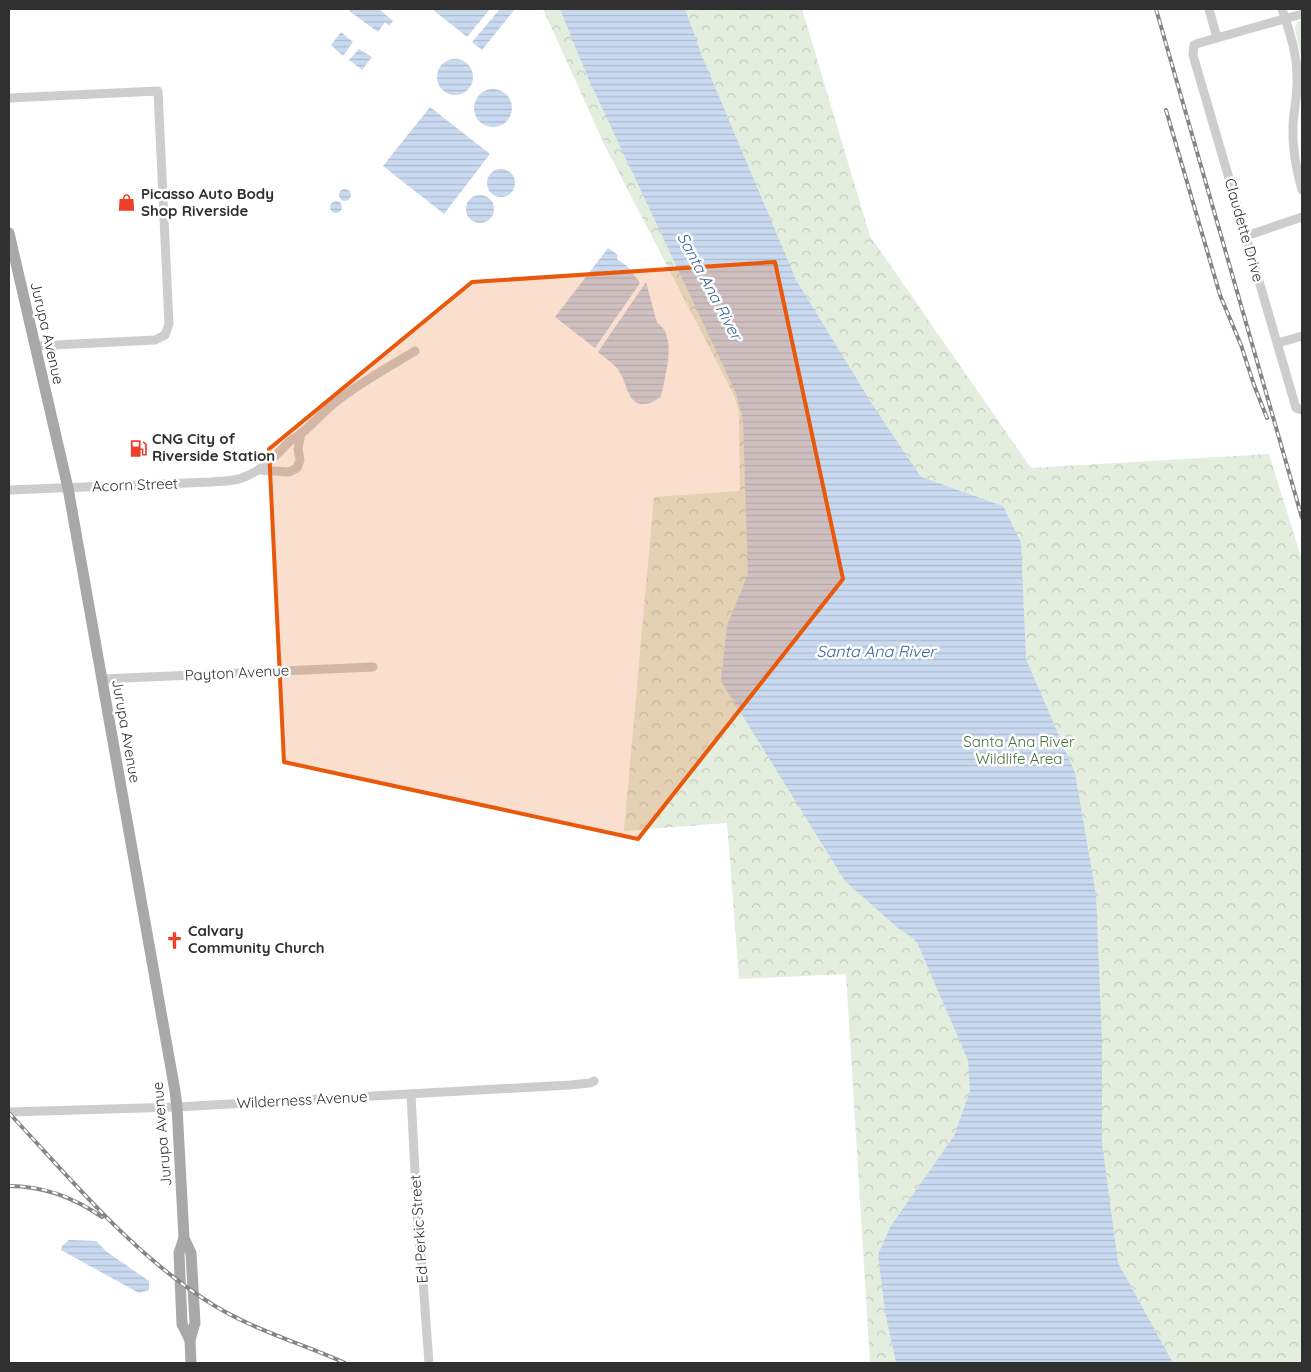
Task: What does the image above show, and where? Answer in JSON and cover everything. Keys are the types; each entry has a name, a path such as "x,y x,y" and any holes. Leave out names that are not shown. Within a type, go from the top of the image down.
{"main road":[{"name":"Jurupa Avenue","path":"9,232 68,488 177,1107 184,1238 179,1253 182,1324 190,1340 191,1363"}],"street":[{"path":"1208,9 1217,38 1302,14"},
{"path":"1282,9 1293,46 1298,75 1297,171 1302,190"},
{"name":"Claudette Drive","path":"1217,38 1194,45 1193,56 1296,408 1302,410"},
{"path":"9,98 158,91 169,324 164,334 155,340 35,346"},
{"path":"1246,236 1302,217"},
{"path":"1278,343 1302,336"},
{"name":"Acorn Street","path":"9,490 225,481 248,476 260,470 265,463 276,456 291,440 302,433 318,416 338,400 415,351"},
{"name":"Acorn Street","path":"260,470 289,472 297,468 300,460 298,449 302,433"},
{"name":"Payton Avenue","path":"102,679 373,667"},
{"name":"Wilderness Avenue","path":"9,1112 177,1107 570,1085 594,1081"},
{"name":"Ed Perkic Street","path":"411,1094 418,1231 428,1363"}],"highlighted area":[{"path":"775,262 843,579 638,839 284,762 269,449 472,282"}],"green space":[{"name":"Santa Ana River Wildlife Area","path":"543,9 802,9 870,236 1031,468 1269,454 1302,560 1302,1363 870,1363 846,974 739,979 727,823 624,831 654,497 740,491 739,412 734,395 605,146"},
{"path":"1302,20 1302,62 1295,28 1297,22"}],"water":[{"path":"351,9 379,9 393,21 389,26 385,22 378,32 349,11"},
{"path":"432,9 490,9 467,37"},
{"path":"500,9 515,9 482,50 472,42"},
{"name":"Santa Ana River","path":"560,9 685,9 702,56 796,280 874,407 921,477 1003,506 1021,543 1026,659 1075,773 1096,895 1102,1041 1102,1143 1118,1263 1173,1363 896,1363 885,1311 878,1255 890,1227 954,1136 970,1091 968,1060 916,940 899,929 845,881 721,681 727,626 748,574 743,419 736,393 588,78"},
{"path":"341,32 353,42 343,56 331,45"},
{"path":"359,49 372,57 362,70 349,60"},
{"path":"455,59 462,60 468,64 472,70 472,84 468,90 462,94 455,95 448,94 442,90 438,84 437,77 438,70 442,64 448,60"},
{"path":"493,89 506,95 512,108 506,121 493,127 480,121 474,108 480,95"},
{"path":"430,107 490,154 444,214 383,166"},
{"path":"501,169 511,173 515,183 511,193 501,197 491,193 487,183 491,173"},
{"path":"345,189 351,195 345,201 339,195"},
{"path":"480,195 490,199 494,209 490,219 480,223 470,219 466,209 470,199"},
{"path":"334,201 338,201 342,207 338,213 334,213 330,209 330,205"},
{"path":"608,248 618,255 617,259 628,267 640,283 595,348 555,317"},
{"path":"646,282 657,323 663,329 669,346 667,368 661,396 653,402 643,404 638,403 630,396 617,368 598,352"},
{"path":"69,1240 96,1241 107,1252 149,1281 149,1290 139,1293 61,1250 62,1246"}],"railway":[{"path":"1156,9 1302,518"},
{"path":"1166,110 1220,295 1241,345 1267,418"},
{"path":"9,1113 125,1236 177,1280 220,1309 238,1318 345,1363"},
{"path":"9,1186 34,1188 58,1194 69,1198 102,1217"}],"place":[{"name":"Picasso Auto Body Shop Riverside","path":"127,203"},
{"name":"CNG City of Riverside Station","path":"138,448"},
{"name":"Calvary Community Church","path":"174,940"}]}
